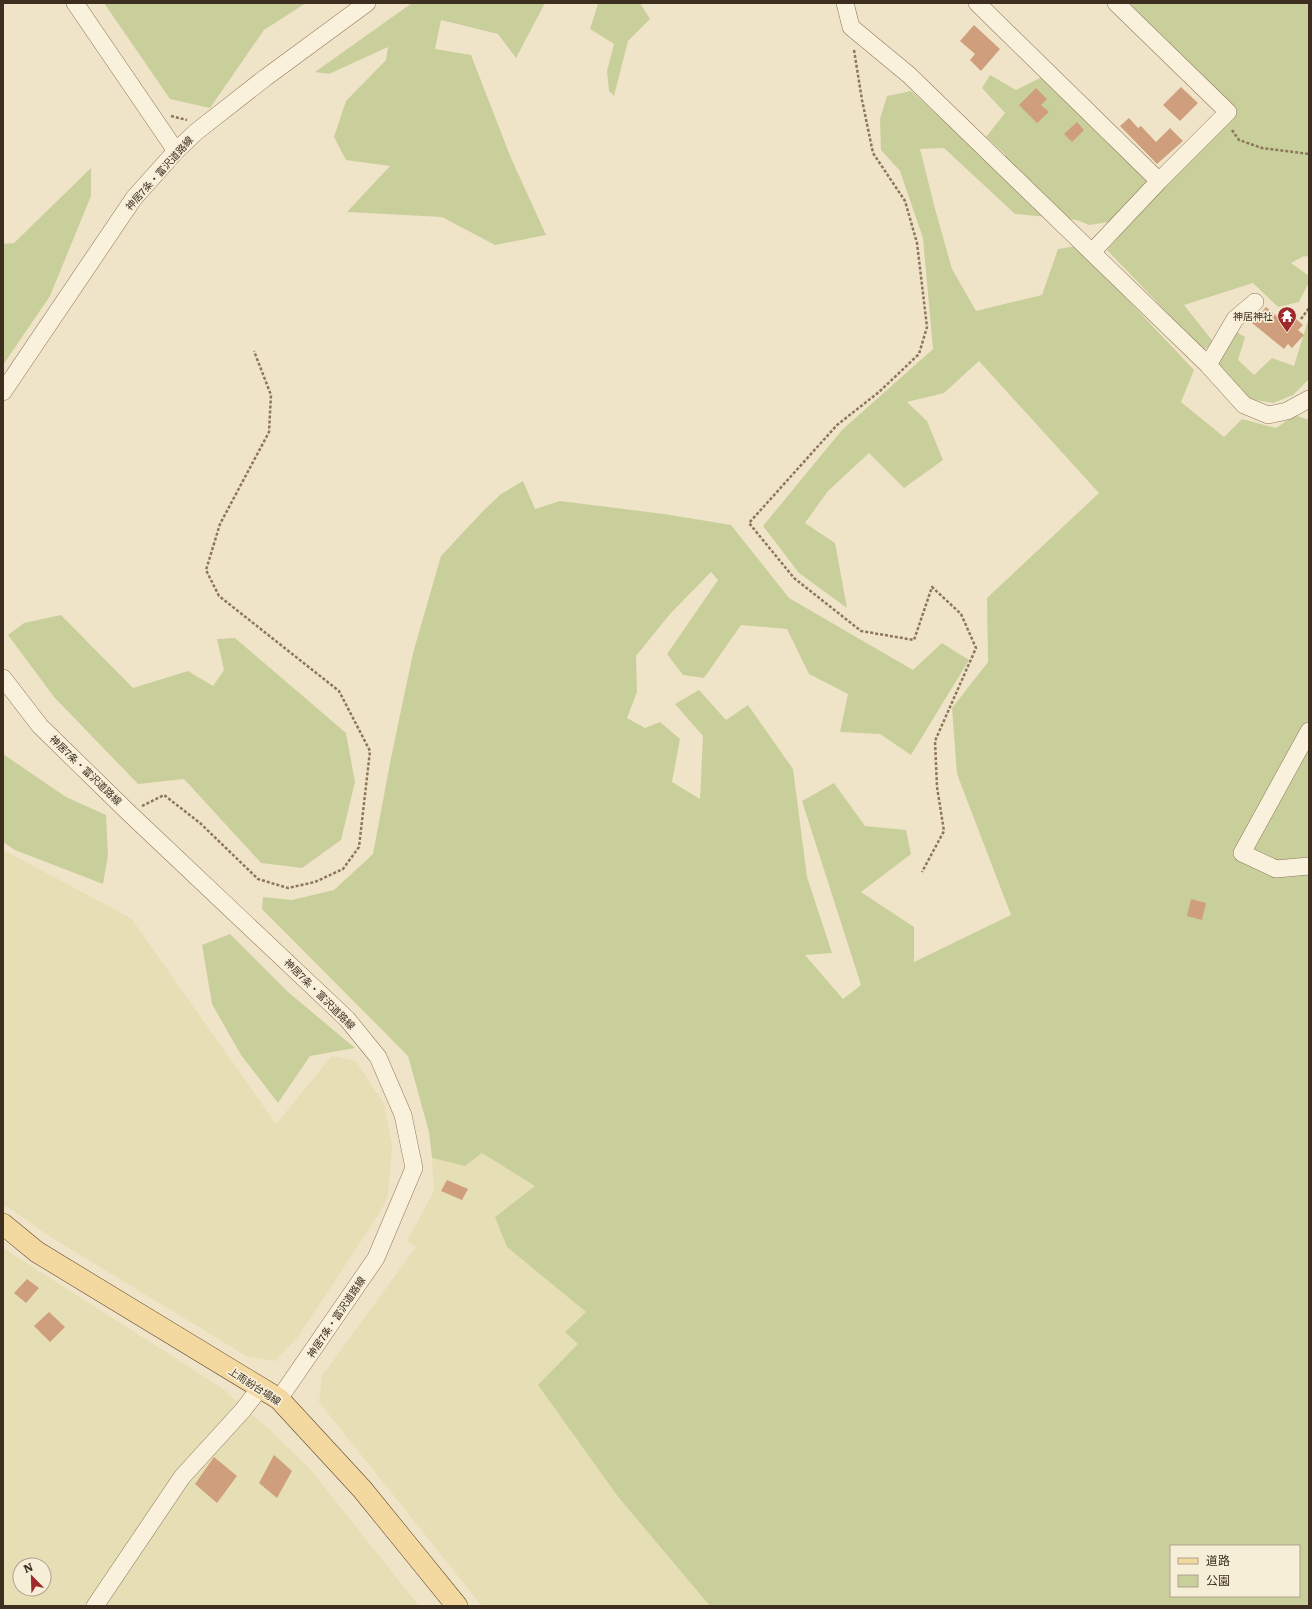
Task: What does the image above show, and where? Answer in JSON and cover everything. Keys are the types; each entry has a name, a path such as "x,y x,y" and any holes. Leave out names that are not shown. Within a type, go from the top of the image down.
{"main road":[{"name":"上雨紛台場線","path":"3,1224 37,1252 279,1400 362,1489 457,1606"}],"street":[{"path":"75,3 176,151"},
{"name":"神居7条・富沢道路線","path":"3,392 90,261 134,198 176,151 196,132 265,78 367,3"},
{"path":"846,3 851,27 909,75 1208,365 1244,405 1268,415 1307,405"},
{"path":"977,3 1159,181"},
{"path":"1092,252 1159,181 1228,112 1116,3"},
{"path":"1208,365 1235,319 1255,302"},
{"name":"神居7条・富沢道路線","path":"3,678 40,726 129,813 347,1019 378,1056 403,1116 414,1168 376,1258 279,1400"},
{"path":"1309,731 1242,853 1276,868 1309,866"},
{"path":"95,1606 182,1477 243,1410 260,1388"}],"path":[{"path":"851,27 862,100 873,153 905,201 917,243 927,327 919,354 879,392 837,425 749,523 794,578 861,631 914,640 932,587 961,614 976,648 935,741 937,787 944,831 922,872"},
{"path":"1228,112 1232,131 1239,140 1262,148 1309,154"},
{"path":"1301,319 1309,308"},
{"path":"129,813 164,795 200,823 258,879 288,888 315,882 343,869 359,847 370,751 339,691 219,596 206,570 220,524 270,432 271,396 254,351"}],"shaded area":[{"path":"3,850 131,918 276,1124 332,1056 356,1061 384,1104 392,1145 388,1196 381,1211 297,1338 275,1361 248,1357 54,1239 3,1204"},
{"path":"482,1153 536,1186 495,1217 507,1247 586,1312 578,1344 619,1498 710,1606 482,1606 319,1402 322,1376 416,1247 407,1241 434,1191 432,1158 465,1166"},
{"path":"3,1248 222,1388 272,1432 310,1469 419,1606 3,1606"}],"green space":[{"path":"104,3 306,3 264,30 210,108 170,99"},
{"path":"412,3 545,3 516,58 498,34 441,20 435,49 471,55 511,158 546,235 495,245 442,217 347,212 390,166 346,160 334,137 346,101 386,60 388,47 329,74 315,72"},
{"path":"589,3 640,3 650,19 628,41 614,96 609,91 607,71 614,44 590,29 598,4"},
{"path":"1129,3 1309,3 1309,257 1304,256 1291,263 1309,276 1309,282 1299,302 1278,307 1253,283 1184,305 1215,344 1203,350 1107,250 1135,218 1089,225 1077,220 1015,214 944,148 920,149 952,269 976,311 1042,295 1058,249 1077,246 1194,370 1181,402 1224,437 1242,419 1276,428 1295,415 1309,420 1309,1606 710,1606 619,1498 538,1385 578,1344 565,1332 586,1312 507,1247 495,1217 535,1186 482,1153 465,1166 432,1158 429,1132 408,1056 262,909 263,897 292,900 334,890 373,854 413,653 441,556 501,494 523,481 535,509 560,501 664,514 731,525 789,598 913,670 942,643 969,660 911,755 880,734 840,732 848,694 809,674 787,629 741,625 704,678 683,675 667,654 718,580 711,572 670,614 636,656 637,692 627,718 645,728 660,722 680,739 672,782 700,799 703,736 675,704 699,690 726,720 748,705 793,769 807,877 832,953 805,955 843,999 861,985 802,801 834,783 865,826 906,830 911,854 861,892 914,927 914,962 1011,915 957,774 952,708 988,662 987,598 1099,493 979,361 944,393 907,402 927,421 943,460 904,488 869,453 828,491 805,523 835,543 847,608 799,573 763,526 842,430 933,349 923,238 900,171 881,150 880,119 887,96 911,91 992,165 1006,155 986,137 1005,113 982,88 990,75 1016,90 1042,77 1106,142 1147,178 1186,146 1235,114"},
{"path":"91,168 91,196 50,296 3,365 3,244 14,243"},
{"path":"1309,317 1309,379 1293,395 1273,403 1250,399 1217,363 1235,331 1245,337 1238,360 1254,375 1272,358 1294,366"},
{"path":"61,615 133,688 188,671 213,686 224,670 217,639 235,638 346,733 355,782 341,840 302,868 261,863 184,779 138,784 54,697 8,635 24,623"},
{"path":"3,754 66,797 106,815 108,855 103,884 15,850 3,842"},
{"path":"230,934 288,992 355,1048 310,1056 278,1103 241,1055 212,1004 202,945"}],"building":[{"path":"974,25 1000,49 981,71 970,60 975,54 960,41"},
{"path":"1181,87 1198,103 1180,121 1163,105"},
{"path":"1036,88 1047,99 1041,105 1049,112 1037,123 1019,105"},
{"path":"1129,118 1138,128 1141,126 1156,142 1170,128 1183,141 1157,164 1120,126"},
{"path":"1077,122 1084,130 1072,142 1064,134"},
{"path":"1266,307 1283,322 1285,319 1289,322 1294,317 1303,325 1298,330 1304,335 1292,348 1288,344 1284,349 1252,323"},
{"path":"1191,899 1206,903 1202,920 1187,916"},
{"path":"447,1180 468,1189 462,1200 441,1191"},
{"path":"27,1279 39,1288 26,1303 14,1293"},
{"path":"49,1312 65,1327 50,1342 34,1326"},
{"path":"274,1455 292,1471 277,1498 259,1483"},
{"path":"214,1457 237,1476 217,1503 195,1484"}],"place":[{"name":"神居神社","path":"1287,333"}]}
